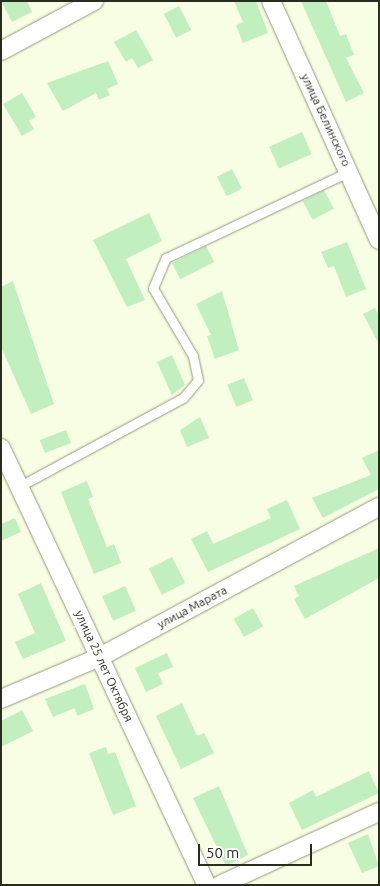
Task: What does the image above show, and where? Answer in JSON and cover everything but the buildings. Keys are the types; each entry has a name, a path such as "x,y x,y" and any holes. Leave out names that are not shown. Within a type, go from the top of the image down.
{"street":[{"path":"1,51 94,1"},
{"name":"улица Белинского","path":"271,1 350,171 374,217 379,240"},
{"name":"улица 25 лет Октября","path":"1,448 206,885"},
{"name":"улица Марата","path":"1,699 100,656 379,507"},
{"path":"220,885 379,812"}],"lane":[{"path":"20,486 183,398 198,380 193,356 153,288 166,258 350,171"}]}
